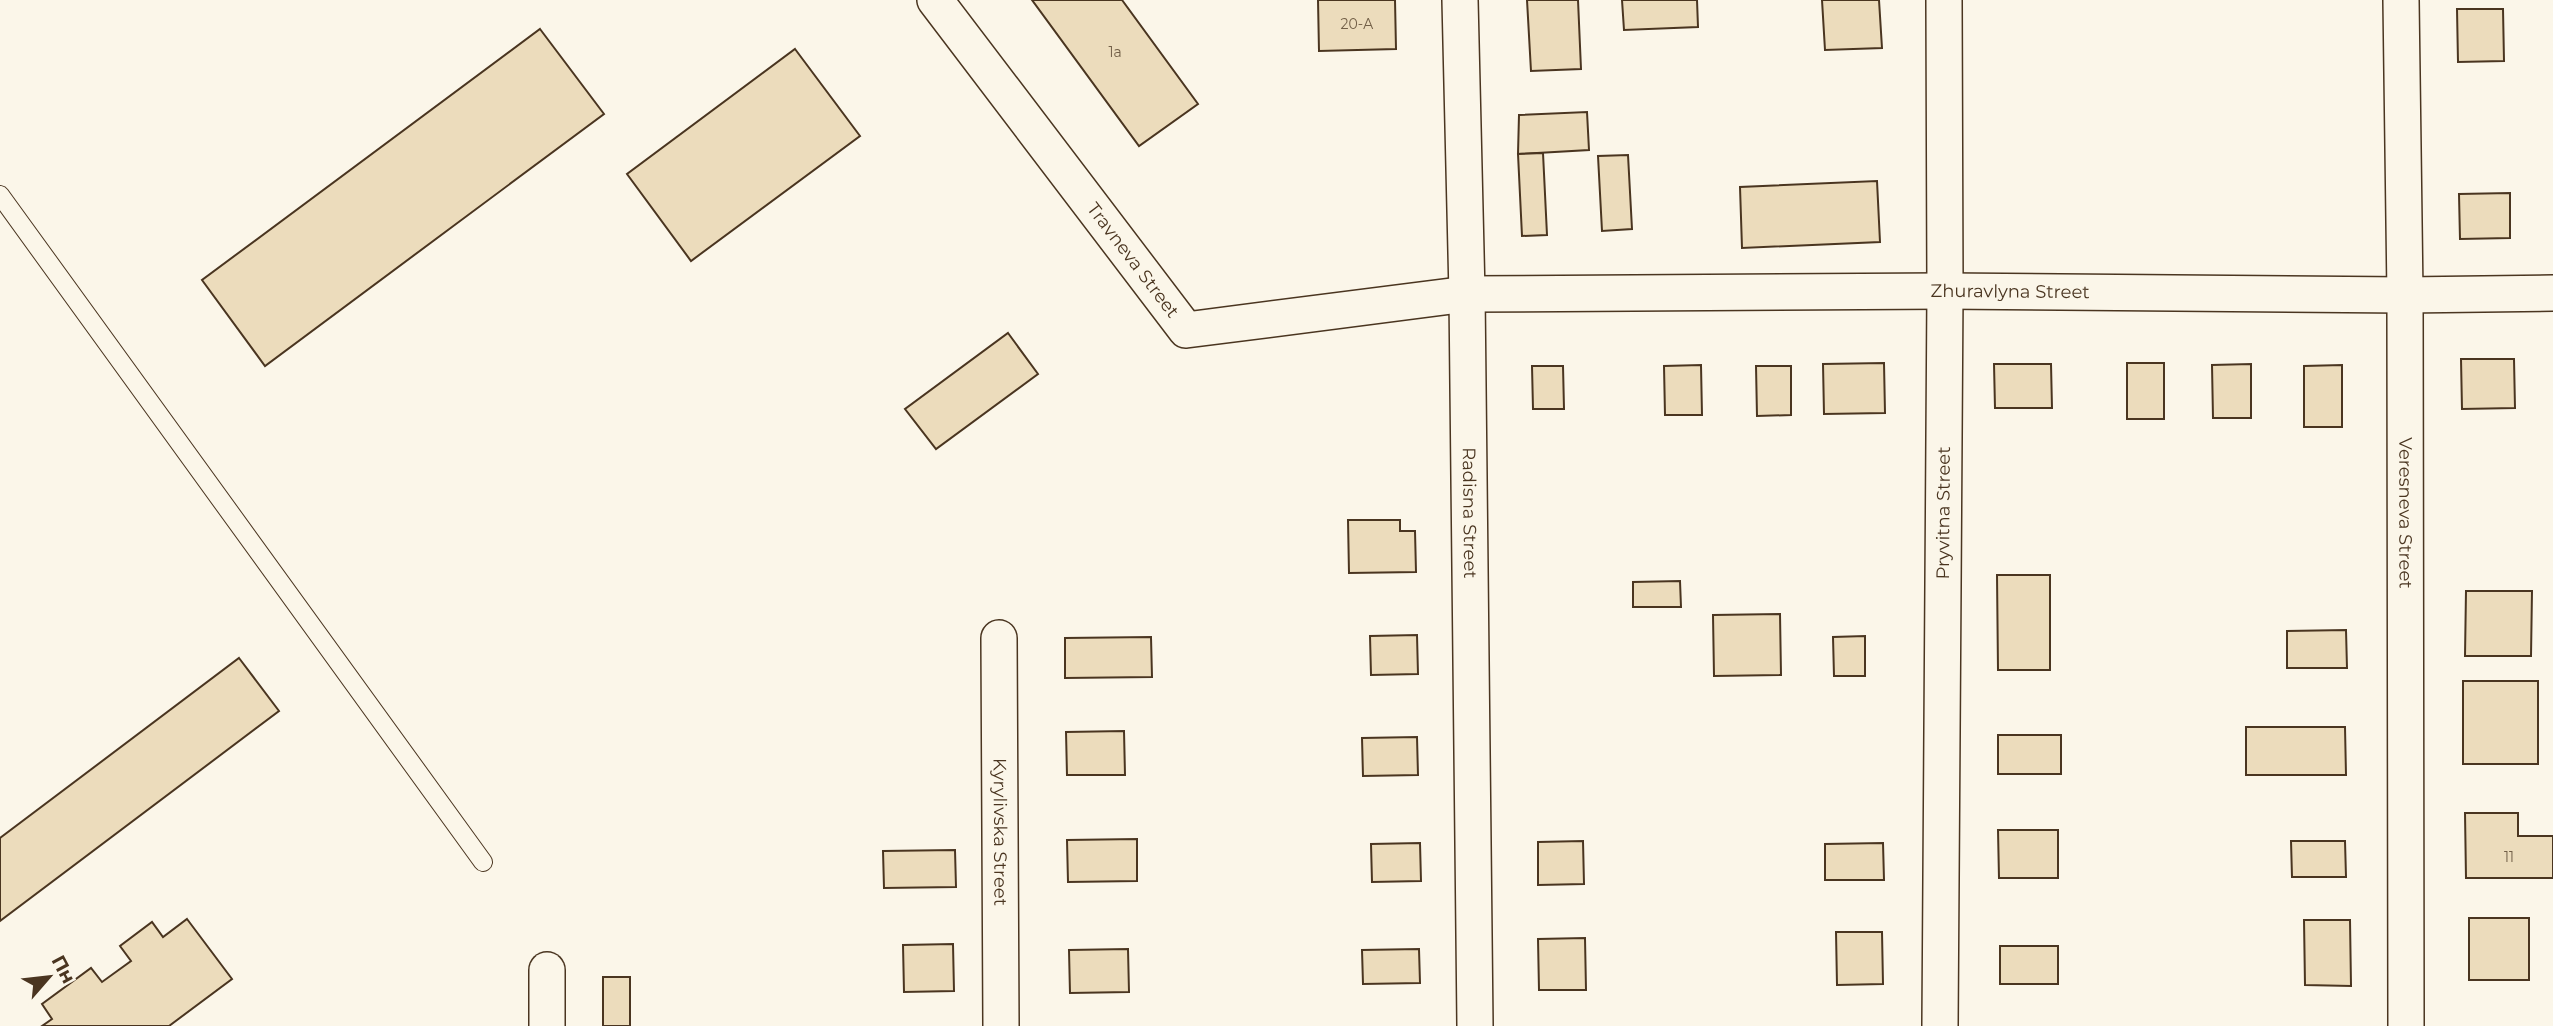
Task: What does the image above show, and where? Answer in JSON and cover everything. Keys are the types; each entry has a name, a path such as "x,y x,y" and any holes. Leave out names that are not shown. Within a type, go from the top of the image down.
{"street":[{"name":"Travneva Street","path":"935,0 1186,330 1467,294"},
{"name":"Radisna Street","path":"1460,0 1467,294 1475,1026"},
{"name":"Pryvitna Street","path":"1940,1026 1945,291 1944,0"},
{"name":"Veresneva Street","path":"2401,0 2405,295 2406,1026"},
{"name":"Zhuravlyna Street","path":"1467,294 1945,291 2405,295 2553,293"},
{"name":"Kyrylivska Street","path":"999,638 1001,1026"},
{"path":"547,970 547,1026"}],"lane":[{"path":"0,195 483,862"}],"building":[{"path":"1032,0 1122,0 1198,104 1139,146"},
{"path":"1318,0 1395,0 1396,49 1319,51"},
{"path":"1527,0 1578,0 1581,69 1531,71"},
{"path":"1622,0 1697,0 1698,27 1624,30"},
{"path":"1822,0 1879,0 1882,48 1825,50"},
{"path":"2457,9 2503,9 2504,61 2458,62"},
{"path":"540,29 604,114 265,366 202,280"},
{"path":"795,49 860,136 691,261 627,174"},
{"path":"1587,112 1589,150 1518,154 1519,115"},
{"path":"1543,153 1547,235 1522,236 1518,154"},
{"path":"1628,155 1632,229 1602,231 1598,156"},
{"path":"1877,181 1880,242 1742,248 1740,187"},
{"path":"2510,193 2510,238 2460,239 2459,194"},
{"path":"1008,333 1038,374 936,449 905,409"},
{"path":"2461,359 2514,359 2515,408 2462,409"},
{"path":"1884,363 1885,413 1824,414 1823,364"},
{"path":"2127,363 2164,363 2164,419 2127,419"},
{"path":"1994,364 2051,364 2052,408 1995,408"},
{"path":"2251,364 2251,418 2213,418 2212,365"},
{"path":"1701,365 1702,415 1665,415 1664,366"},
{"path":"2342,365 2342,427 2304,427 2304,366"},
{"path":"1532,366 1563,366 1564,409 1533,409"},
{"path":"1756,366 1791,366 1791,415 1757,416"},
{"path":"1348,520 1400,520 1400,531 1415,531 1416,572 1349,573"},
{"path":"1997,575 2050,575 2050,670 1998,670"},
{"path":"1680,581 1681,607 1633,607 1633,582"},
{"path":"2466,591 2532,591 2531,656 2465,656"},
{"path":"1780,614 1781,675 1714,676 1713,615"},
{"path":"2346,630 2347,668 2287,668 2287,631"},
{"path":"1417,635 1418,674 1371,675 1370,636"},
{"path":"1865,636 1865,676 1834,676 1833,637"},
{"path":"1151,637 1152,677 1065,678 1065,638"},
{"path":"239,658 279,711 0,921 0,838"},
{"path":"2463,681 2538,681 2538,764 2463,764"},
{"path":"2246,727 2345,727 2346,775 2246,775"},
{"path":"1124,731 1125,775 1067,775 1066,732"},
{"path":"1998,735 2061,735 2061,774 1998,774"},
{"path":"1417,737 1418,775 1363,776 1362,738"},
{"path":"2465,813 2518,813 2518,836 2553,836 2553,878 2466,878"},
{"path":"1998,830 2058,830 2058,878 1999,878"},
{"path":"1137,839 1137,881 1068,882 1067,840"},
{"path":"1583,841 1584,884 1538,885 1538,842"},
{"path":"2291,841 2345,841 2346,877 2292,877"},
{"path":"1420,843 1421,881 1372,882 1371,844"},
{"path":"1883,843 1884,880 1825,880 1825,844"},
{"path":"955,850 956,887 884,888 883,851"},
{"path":"2469,918 2529,918 2529,980 2469,980"},
{"path":"187,919 232,979 169,1026 42,1026 52,1019 42,1004 91,968 102,982 131,961 120,946 152,922 163,937"},
{"path":"2304,920 2350,920 2351,986 2305,985"},
{"path":"1836,932 1882,932 1883,984 1837,985"},
{"path":"1585,938 1586,990 1539,990 1538,939"},
{"path":"953,944 954,991 904,992 903,945"},
{"path":"2000,946 2058,946 2058,984 2000,984"},
{"path":"1128,949 1129,992 1070,993 1069,950"},
{"path":"1419,949 1420,983 1363,984 1362,950"},
{"path":"603,977 630,977 630,1026 603,1026"}]}
